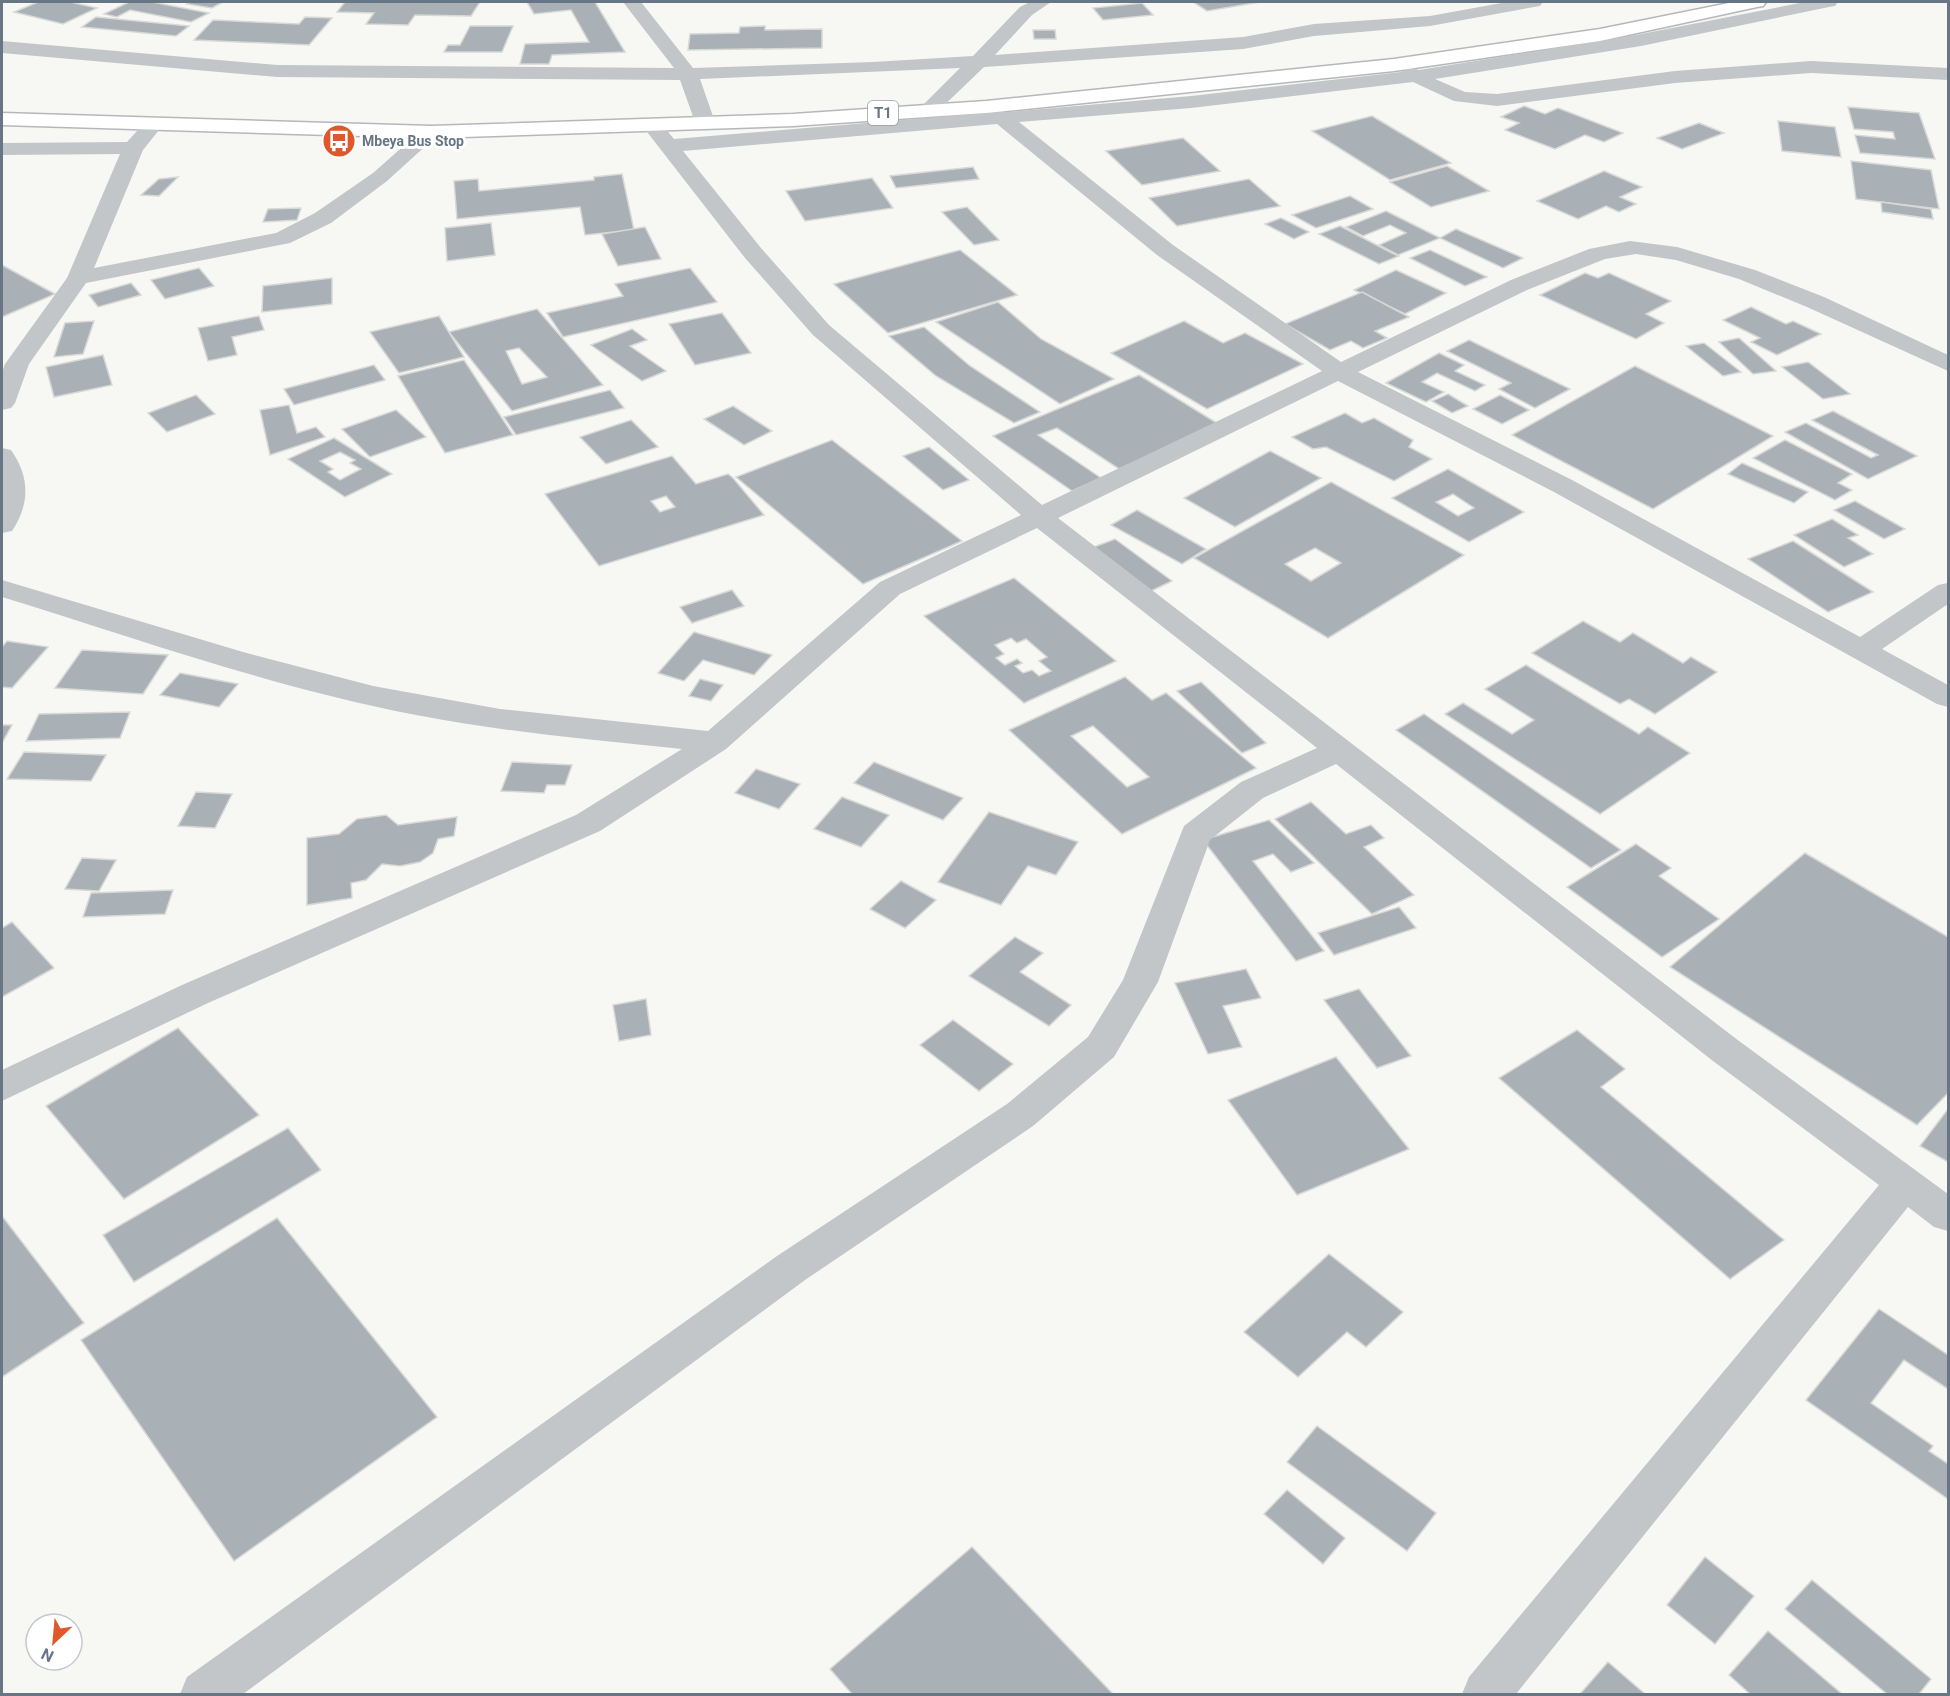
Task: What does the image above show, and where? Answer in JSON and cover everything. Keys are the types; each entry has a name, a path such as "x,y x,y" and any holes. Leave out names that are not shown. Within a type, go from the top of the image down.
{"highway":[{"name":"T1","path":"2,119 431,132 660,135 705,122 793,120 928,110 995,113 1394,65 1600,35 1757,2"}],"street":[{"path":"632,2 688,74 705,122"},
{"path":"928,110 1026,11 1042,2"},
{"path":"2,47 277,71 688,74 873,68 1243,43 1314,30 1430,21 1534,2"},
{"path":"660,135 1191,102 1416,76 1641,40 1829,2"},
{"path":"1600,35 1698,48"},
{"path":"1732,53 1811,67 1948,74"},
{"path":"1394,65 1462,99 1497,100 1675,77 1811,67"},
{"path":"1928,74 1948,85"},
{"path":"995,113 1165,250 1341,373 1563,486 1948,697"},
{"path":"2,403 17,364 78,278 133,148 153,125"},
{"path":"78,278 282,238 322,218 380,177 431,132"},
{"path":"660,135 753,254 821,330 1040,517 1726,1051 1948,1215"},
{"path":"2,149 133,148"},
{"path":"2,1086 195,994 588,823 715,742 890,588 1341,373 1519,285 1599,254 1624,247 1657,250 1700,259 1787,290 1947,362"},
{"path":"2,456 13,478 13,503 2,525"},
{"path":"2,588 228,659 375,697 510,720 715,742"},
{"path":"1862,650 1948,591"},
{"path":"204,1695 791,1268 1020,1115 1101,1047 1140,982 1196,834 1252,790 1340,750"},
{"path":"1486,1695 1904,1182"}],"building":[{"path":"38,2 70,2 97,8 63,24 14,12"},
{"path":"129,2 152,2 209,13 191,22 130,10 117,17 104,14"},
{"path":"223,2 212,8 187,4"},
{"path":"345,2 480,2 471,16 415,15 408,25 366,24 374,13 337,12"},
{"path":"527,2 595,2 625,52 552,55 549,64 520,64 525,44 589,42 571,10 534,14"},
{"path":"1193,2 1260,2 1207,11"},
{"path":"1142,3 1153,15 1103,20 1093,8"},
{"path":"96,17 189,26 176,36 82,27"},
{"path":"305,17 332,18 309,45 194,40 213,20 299,24"},
{"path":"470,26 513,26 502,52 444,52 448,45 460,45"},
{"path":"765,26 765,30 822,29 822,48 688,50 690,34 739,33 740,27"},
{"path":"1033,30 1055,30 1056,39 1034,39"},
{"path":"1524,106 1545,114 1558,108 1623,133 1604,142 1585,135 1555,149 1505,130 1519,123 1501,117"},
{"path":"1848,107 1919,113 1935,159 1860,153 1855,135 1895,139 1893,132 1854,129"},
{"path":"1372,116 1451,163 1390,180 1312,131"},
{"path":"1778,121 1835,127 1841,157 1782,151"},
{"path":"1699,123 1724,133 1682,149 1657,138"},
{"path":"1183,138 1220,171 1142,185 1106,151"},
{"path":"1851,161 1931,170 1939,209 1856,199"},
{"path":"1447,166 1489,191 1431,207 1390,182"},
{"path":"973,167 979,179 896,188 890,176"},
{"path":"1604,171 1642,187 1620,197 1636,204 1619,212 1606,206 1578,219 1537,201"},
{"path":"622,174 634,230 585,235 580,207 457,219 454,181 478,179 479,191 594,180 594,177"},
{"path":"178,177 159,196 141,195 159,179"},
{"path":"872,178 893,208 805,221 786,191"},
{"path":"1249,179 1280,206 1177,226 1149,198"},
{"path":"1350,196 1373,209 1316,228 1292,215"},
{"path":"1881,202 1931,209 1933,219 1882,212"},
{"path":"967,207 999,240 974,245 942,212"},
{"path":"301,208 297,220 263,222 268,209"},
{"path":"1386,211 1440,238 1398,255 1379,245 1406,233 1390,225 1363,236 1346,227"},
{"path":"1281,218 1309,232 1294,239 1265,224"},
{"path":"491,223 495,255 447,261 445,228"},
{"path":"1340,226 1399,256 1379,264 1319,234"},
{"path":"645,227 661,259 618,266 602,234"},
{"path":"1456,229 1523,258 1503,268 1440,238"},
{"path":"960,250 1017,295 888,333 834,284"},
{"path":"1430,250 1487,277 1465,286 1410,258"},
{"path":"2,265 55,294 2,317"},
{"path":"199,268 214,286 165,299 151,280"},
{"path":"690,268 717,302 563,337 547,313 623,296 615,284"},
{"path":"1396,270 1446,293 1405,314 1354,290"},
{"path":"1585,273 1598,278 1609,273 1671,301 1646,314 1664,323 1636,339 1540,295"},
{"path":"332,278 332,304 262,312 263,286"},
{"path":"131,283 141,295 98,307 89,295"},
{"path":"1362,292 1409,317 1375,331 1387,338 1363,348 1351,341 1330,350 1285,324"},
{"path":"998,302 1041,339 1114,379 1060,404 936,322"},
{"path":"1751,307 1786,324 1793,321 1821,334 1777,355 1751,342 1760,338 1723,320"},
{"path":"537,309 603,385 512,411 449,332","holes":["519,348 547,377 522,384 506,351"]},
{"path":"722,313 751,353 695,365 669,324"},
{"path":"259,316 264,330 232,337 237,355 208,361 198,328"},
{"path":"439,316 464,357 399,373 370,332"},
{"path":"94,321 83,354 54,357 65,323"},
{"path":"1184,321 1223,343 1245,333 1303,364 1207,409 1111,353"},
{"path":"924,327 970,366 1040,412 1014,423 936,376 889,336"},
{"path":"632,329 647,340 630,346 666,371 642,381 591,345"},
{"path":"1739,338 1776,371 1753,374 1719,342"},
{"path":"1469,340 1570,389 1535,408 1499,389 1511,383 1447,351"},
{"path":"1704,343 1741,372 1723,376 1686,346"},
{"path":"1439,353 1464,365 1455,371 1485,385 1475,391 1437,373 1422,382 1444,392 1426,402 1386,383"},
{"path":"103,355 112,385 54,397 46,367"},
{"path":"464,360 513,435 445,453 398,376"},
{"path":"1808,362 1850,394 1823,399 1782,367"},
{"path":"374,365 385,380 294,405 284,389"},
{"path":"1635,366 1773,436 1653,509 1512,435"},
{"path":"1139,375 1220,425 1119,469 1057,428 1038,435 1101,478 1072,491 993,436"},
{"path":"610,390 624,408 516,435 504,417"},
{"path":"1448,394 1468,406 1452,413 1432,401"},
{"path":"196,395 215,414 167,432 148,413"},
{"path":"1500,395 1529,410 1502,424 1473,409"},
{"path":"289,405 297,433 316,427 325,437 270,455 260,410"},
{"path":"733,406 772,431 744,445 704,419"},
{"path":"396,410 426,437 370,457 342,429"},
{"path":"1833,411 1917,456 1868,479 1785,432 1806,423 1871,458 1878,455 1812,420"},
{"path":"1345,413 1362,423 1374,418 1413,440 1409,447 1432,459 1394,481 1326,447 1313,449 1292,437"},
{"path":"631,420 658,447 606,464 580,437"},
{"path":"334,438 392,474 345,497 288,459","holes":["340,452 355,460 350,463 361,469 340,480 328,472 333,469 320,461"]},
{"path":"832,440 962,541 863,584 736,477"},
{"path":"1785,440 1852,474 1838,483 1852,490 1835,500 1753,458"},
{"path":"929,447 969,480 943,490 903,456"},
{"path":"1270,451 1321,478 1235,527 1184,498"},
{"path":"672,456 696,484 728,474 764,515 599,566 545,494","holes":["666,496 675,507 660,512 651,501"]},
{"path":"1742,463 1808,492 1794,503 1728,474"},
{"path":"1448,469 1524,512 1469,542 1392,498","holes":["1453,494 1474,508 1458,516 1436,502"]},
{"path":"1331,482 1464,555 1328,638 1194,558","holes":["1315,548 1341,563 1311,581 1285,564"]},
{"path":"1855,501 1905,529 1884,539 1834,510"},
{"path":"1137,510 1206,549 1182,564 1111,525"},
{"path":"1832,519 1858,535 1848,538 1873,554 1844,567 1794,535"},
{"path":"1115,539 1172,581 1151,591 1094,547"},
{"path":"1793,541 1873,592 1828,612 1748,559"},
{"path":"1014,578 1116,661 1024,703 924,616","holes":["1011,638 1017,643 1026,639 1047,657 1039,661 1051,671 1039,676 1032,670 1023,673 1015,666 1022,663 1017,659 1005,665 996,658 1004,654 995,645"]},
{"path":"732,590 744,606 692,623 680,607"},
{"path":"1583,621 1620,642 1633,633 1683,663 1691,657 1717,672 1655,714 1629,699 1620,704 1532,653"},
{"path":"694,632 772,655 754,675 703,660 684,681 658,673"},
{"path":"7,641 48,647 12,688 2,687 2,647"},
{"path":"82,650 168,655 143,694 55,688"},
{"path":"1526,665 1639,734 1648,727 1690,753 1600,814 1445,714 1463,703 1512,734 1534,720 1485,689"},
{"path":"180,673 238,684 219,707 160,695"},
{"path":"1125,677 1152,700 1166,693 1256,768 1122,834 1009,730","holes":["1093,726 1149,777 1127,787 1071,736"]},
{"path":"700,679 723,685 711,701 689,696"},
{"path":"1201,682 1266,743 1242,753 1177,691"},
{"path":"130,712 120,738 26,741 39,714"},
{"path":"1424,714 1621,850 1591,868 1396,730"},
{"path":"2,725 12,725 2,743"},
{"path":"24,752 106,755 91,781 7,779"},
{"path":"512,762 572,765 565,785 547,785 544,793 501,791"},
{"path":"874,762 963,798 943,820 854,783"},
{"path":"756,769 800,784 779,809 735,793"},
{"path":"196,792 232,794 215,828 178,826"},
{"path":"842,797 889,815 861,847 814,829"},
{"path":"1311,802 1346,834 1371,825 1384,838 1364,847 1414,895 1372,914 1275,819"},
{"path":"989,812 1078,842 1056,875 1028,866 1001,905 938,882"},
{"path":"386,815 398,825 457,817 454,836 438,839 433,853 420,862 400,866 382,864 366,880 351,883 352,898 307,905 307,838 339,834 357,819"},
{"path":"1269,820 1314,863 1291,872 1273,854 1253,861 1324,951 1296,961 1203,840"},
{"path":"1636,844 1671,868 1659,876 1719,919 1662,957 1567,887"},
{"path":"1805,853 1948,937 1948,1093 1917,1125 1670,967"},
{"path":"82,858 116,860 99,891 65,889"},
{"path":"901,881 936,900 905,928 870,909"},
{"path":"173,890 165,914 83,917 91,893"},
{"path":"1399,907 1416,928 1334,955 1318,933"},
{"path":"12,922 54,968 2,997 2,928"},
{"path":"1015,937 1043,953 1020,972 1071,1005 1049,1026 969,976"},
{"path":"1246,969 1261,998 1223,1006 1242,1047 1208,1054 1175,983"},
{"path":"1359,989 1411,1056 1377,1068 1324,1000"},
{"path":"646,999 651,1035 619,1041 613,1005"},
{"path":"953,1020 1013,1064 979,1091 920,1045"},
{"path":"178,1028 259,1115 124,1199 46,1106"},
{"path":"1577,1030 1625,1069 1601,1087 1784,1240 1730,1279 1499,1078"},
{"path":"1336,1057 1409,1149 1297,1195 1228,1100"},
{"path":"1948,1109 1948,1162 1920,1146"},
{"path":"288,1128 321,1170 134,1282 103,1235"},
{"path":"2,1216 84,1323 2,1377"},
{"path":"277,1218 437,1417 234,1561 81,1340"},
{"path":"1329,1254 1403,1312 1366,1347 1347,1332 1298,1377 1244,1332"},
{"path":"1879,1309 1948,1355 1948,1389 1904,1360 1871,1403 1933,1446 1929,1451 1948,1464 1948,1499 1806,1400"},
{"path":"1317,1426 1436,1513 1407,1551 1287,1462"},
{"path":"1287,1490 1345,1538 1323,1564 1264,1514"},
{"path":"972,1547 1113,1694 852,1694 830,1669"},
{"path":"1705,1557 1754,1596 1715,1644 1667,1605"},
{"path":"1812,1580 1931,1679 1919,1694 1887,1694 1785,1609"},
{"path":"1768,1631 1842,1694 1750,1694 1729,1675"},
{"path":"1608,1662 1645,1694 1580,1694"}],"place":[{"name":"Mbeya Bus Stop","path":"339,141"}]}
